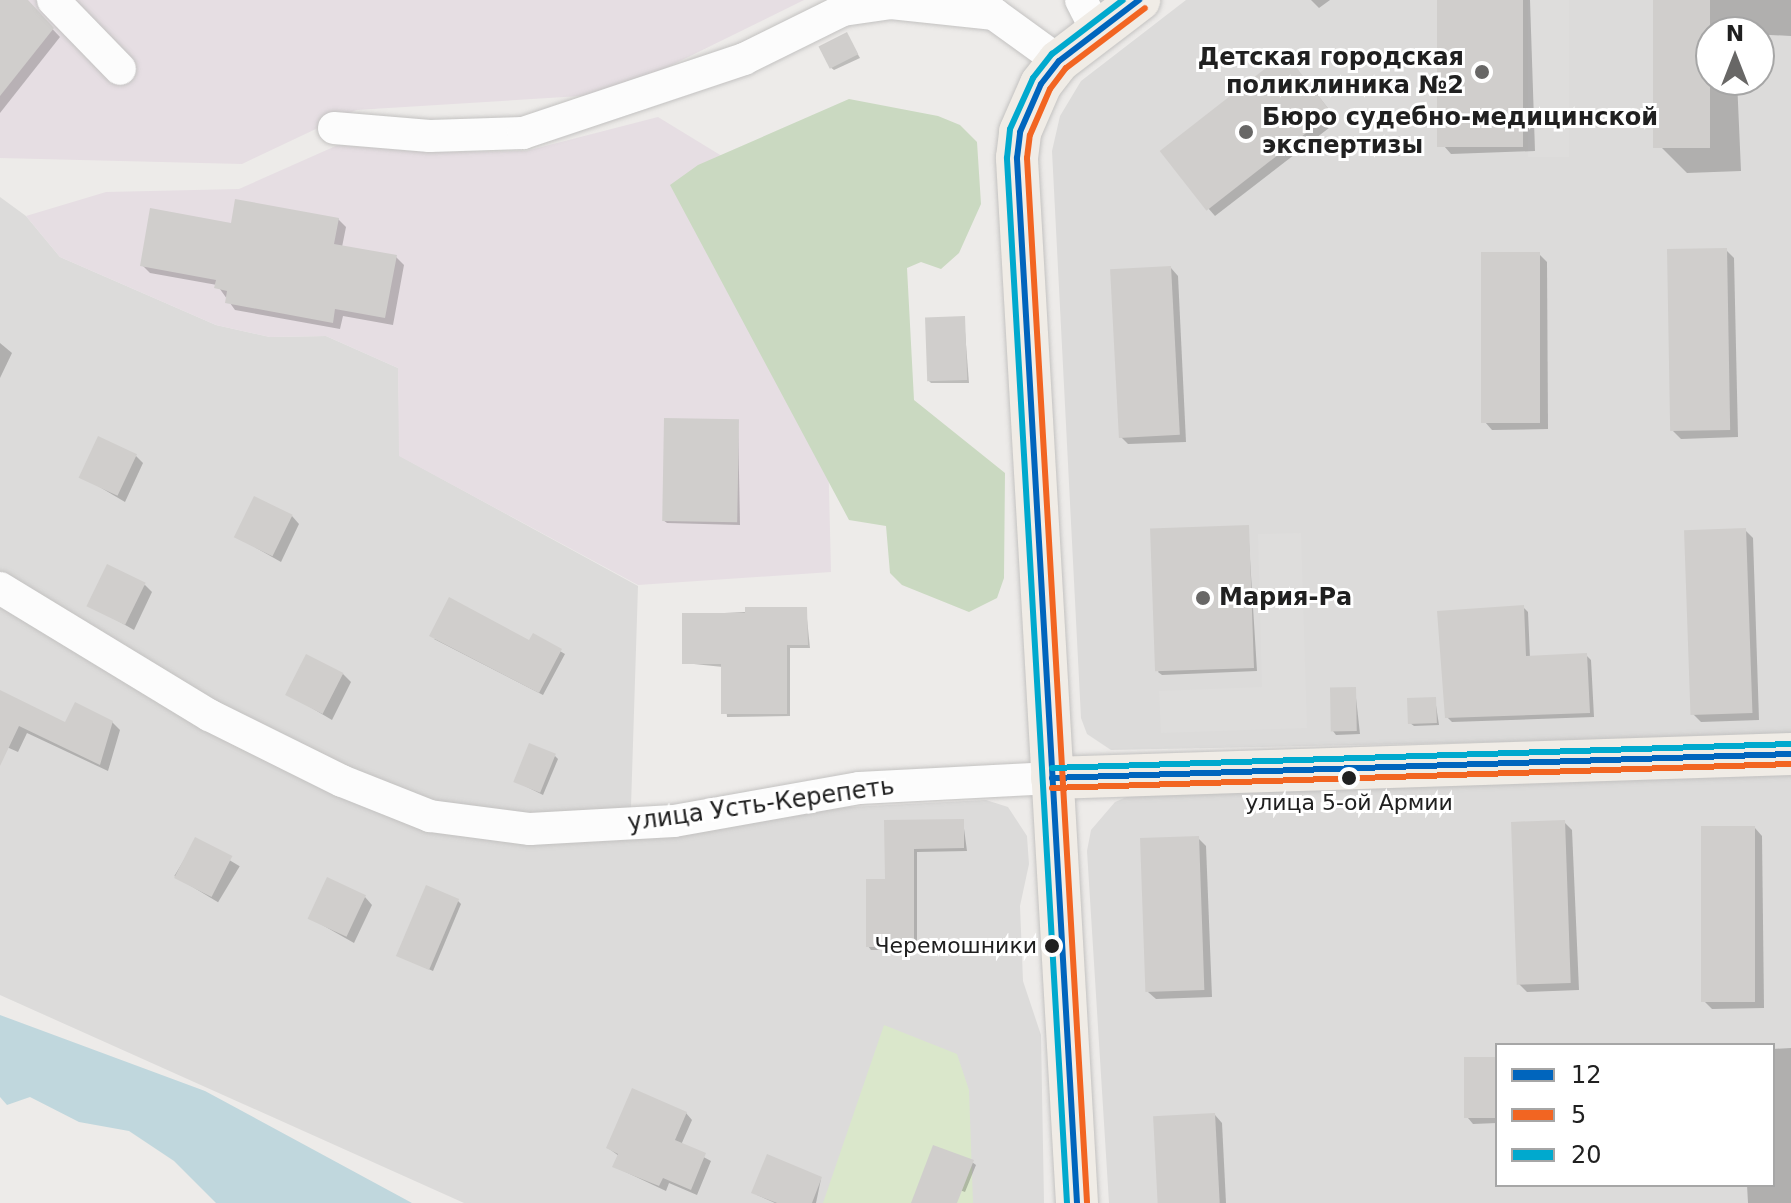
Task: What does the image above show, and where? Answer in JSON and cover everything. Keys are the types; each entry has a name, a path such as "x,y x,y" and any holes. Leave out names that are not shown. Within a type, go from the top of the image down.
{"main road":[{"path":"1077,1203 1017,170 1028,108 1089,15 1139,0"},
{"path":"1052,778 1791,754"}],"street":[{"path":"53,0 120,69"},
{"path":"334,128 430,136 523,133 744,59 843,10 891,3 994,14 1059,61"},
{"name":"улица Усть-Керепеть","path":"0,588 209,715 342,781 430,816 530,829 674,821 859,788 1052,778"}],"shaded area":[{"path":"0,0 804,0 613,94 356,110 242,164 0,158"},
{"path":"1186,0 1791,0 1791,736 1111,750 1087,734 1081,718 1052,151 1060,116 1081,81"},
{"path":"1528,0 1569,0 1569,157 1528,157"},
{"path":"658,117 797,202 824,283 831,572 638,585 399,456 398,368 326,336 270,337 216,325 60,257 26,216 106,192 239,189 338,145 429,152 526,151"},
{"path":"0,197 26,216 60,257 216,325 270,337 326,336 398,368 400,456 638,586 630,838 831,808 986,800 1008,807 1027,836 1029,864 1020,906 1023,981 1041,1035 1044,1203 464,1203 0,995"},
{"path":"1301,533 1307,728 1161,733 1159,691 1262,687 1258,534"},
{"path":"1791,772 1791,1203 1109,1203 1087,851 1091,830 1115,802 1136,793"}],"green space":[{"path":"849,99 938,116 960,125 977,142 981,204 959,253 941,269 921,262 907,268 914,400 1005,473 1004,578 997,598 969,612 902,585 890,573 886,526 849,520 670,185 698,165"},
{"path":"884,1025 957,1054 969,1090 973,1203 823,1203"}],"water":[{"path":"0,1015 205,1091 412,1203 216,1203 174,1161 129,1131 79,1122 30,1097 7,1105 0,1097"}],"building":[{"path":"0,0 28,0 54,28 0,96"},
{"name":"Детская городская поликлиника №2","path":"1437,0 1523,0 1523,147 1437,147"},
{"path":"1653,0 1710,0 1710,16 1695,16 1695,96 1710,96 1710,148 1653,148"},
{"path":"847,32 858,54 830,69 818,47"},
{"name":"Бюро судебно-медицинской экспертизы","path":"1285,53 1332,113 1206,211 1160,151"},
{"path":"235,199 339,218 334,244 397,255 385,318 335,309 333,323 225,303 227,291 214,288 216,280 140,266 150,208 231,223"},
{"path":"1727,248 1730,430 1670,431 1667,249"},
{"path":"1481,252 1540,252 1540,423 1481,423"},
{"path":"1171,266 1180,435 1119,438 1110,269"},
{"path":"965,316 967,380 927,381 925,317"},
{"path":"664,418 739,419 737,522 662,521"},
{"path":"98,436 137,454 118,496 79,478"},
{"path":"254,496 293,515 272,556 234,537"},
{"name":"Мария-Ра","path":"1249,525 1254,668 1155,671 1150,528"},
{"path":"1746,528 1752,713 1690,715 1684,530"},
{"path":"107,564 146,583 125,625 86,606"},
{"path":"449,597 529,640 533,633 562,649 539,693 429,636"},
{"path":"1524,605 1526,656 1587,653 1590,713 1445,718 1437,611"},
{"path":"745,607 807,607 808,645 787,645 787,714 721,714 721,664 682,664 682,613 745,613"},
{"path":"306,654 343,673 323,714 285,695"},
{"path":"1330,687 1356,687 1357,731 1331,731"},
{"path":"0,690 65,722 75,702 113,721 100,765 19,726 0,766"},
{"path":"1436,697 1437,723 1408,724 1407,698"},
{"path":"529,743 556,754 540,793 513,782"},
{"path":"964,819 964,848 914,849 914,947 866,947 866,879 885,879 884,820"},
{"path":"1565,820 1571,983 1517,985 1511,822"},
{"path":"1701,826 1755,826 1755,1002 1701,1002"},
{"path":"1199,836 1204,990 1145,992 1140,838"},
{"path":"195,837 232,856 212,897 174,878"},
{"path":"327,877 366,895 347,937 308,919"},
{"path":"426,885 459,899 429,970 396,956"},
{"path":"1464,1057 1495,1057 1495,1118 1464,1118"},
{"path":"632,1088 687,1112 675,1140 706,1153 691,1190 663,1178 659,1186 612,1167 618,1154 606,1148"},
{"path":"1215,1113 1220,1203 1158,1203 1153,1116"},
{"path":"933,1145 974,1160 957,1203 911,1203"},
{"path":"767,1154 822,1177 812,1203 777,1203 751,1193"}],"transit line":[{"name":"20","path":"1067,1203 1007,158 1010,129 1033,78 1052,54 1123,0"},
{"name":"12","path":"1077,1203 1017,158 1020,132 1041,84 1059,61 1139,0"},
{"name":"5","path":"1087,1202 1027,158 1030,135 1050,89 1066,68 1145,8"},
{"name":"20","path":"1052,768 1791,744"},
{"name":"12","path":"1052,778 1791,754"},
{"name":"5","path":"1052,788 1791,764"}],"place":[{"name":"Детская городская поликлиника №2","path":"1482,72"},
{"name":"Бюро судебно-медицинской экспертизы","path":"1246,132"},
{"name":"Мария-Ра","path":"1203,598"},
{"name":"улица 5-ой Армии","path":"1349,778"},
{"name":"Черемошники","path":"1052,946"}]}
